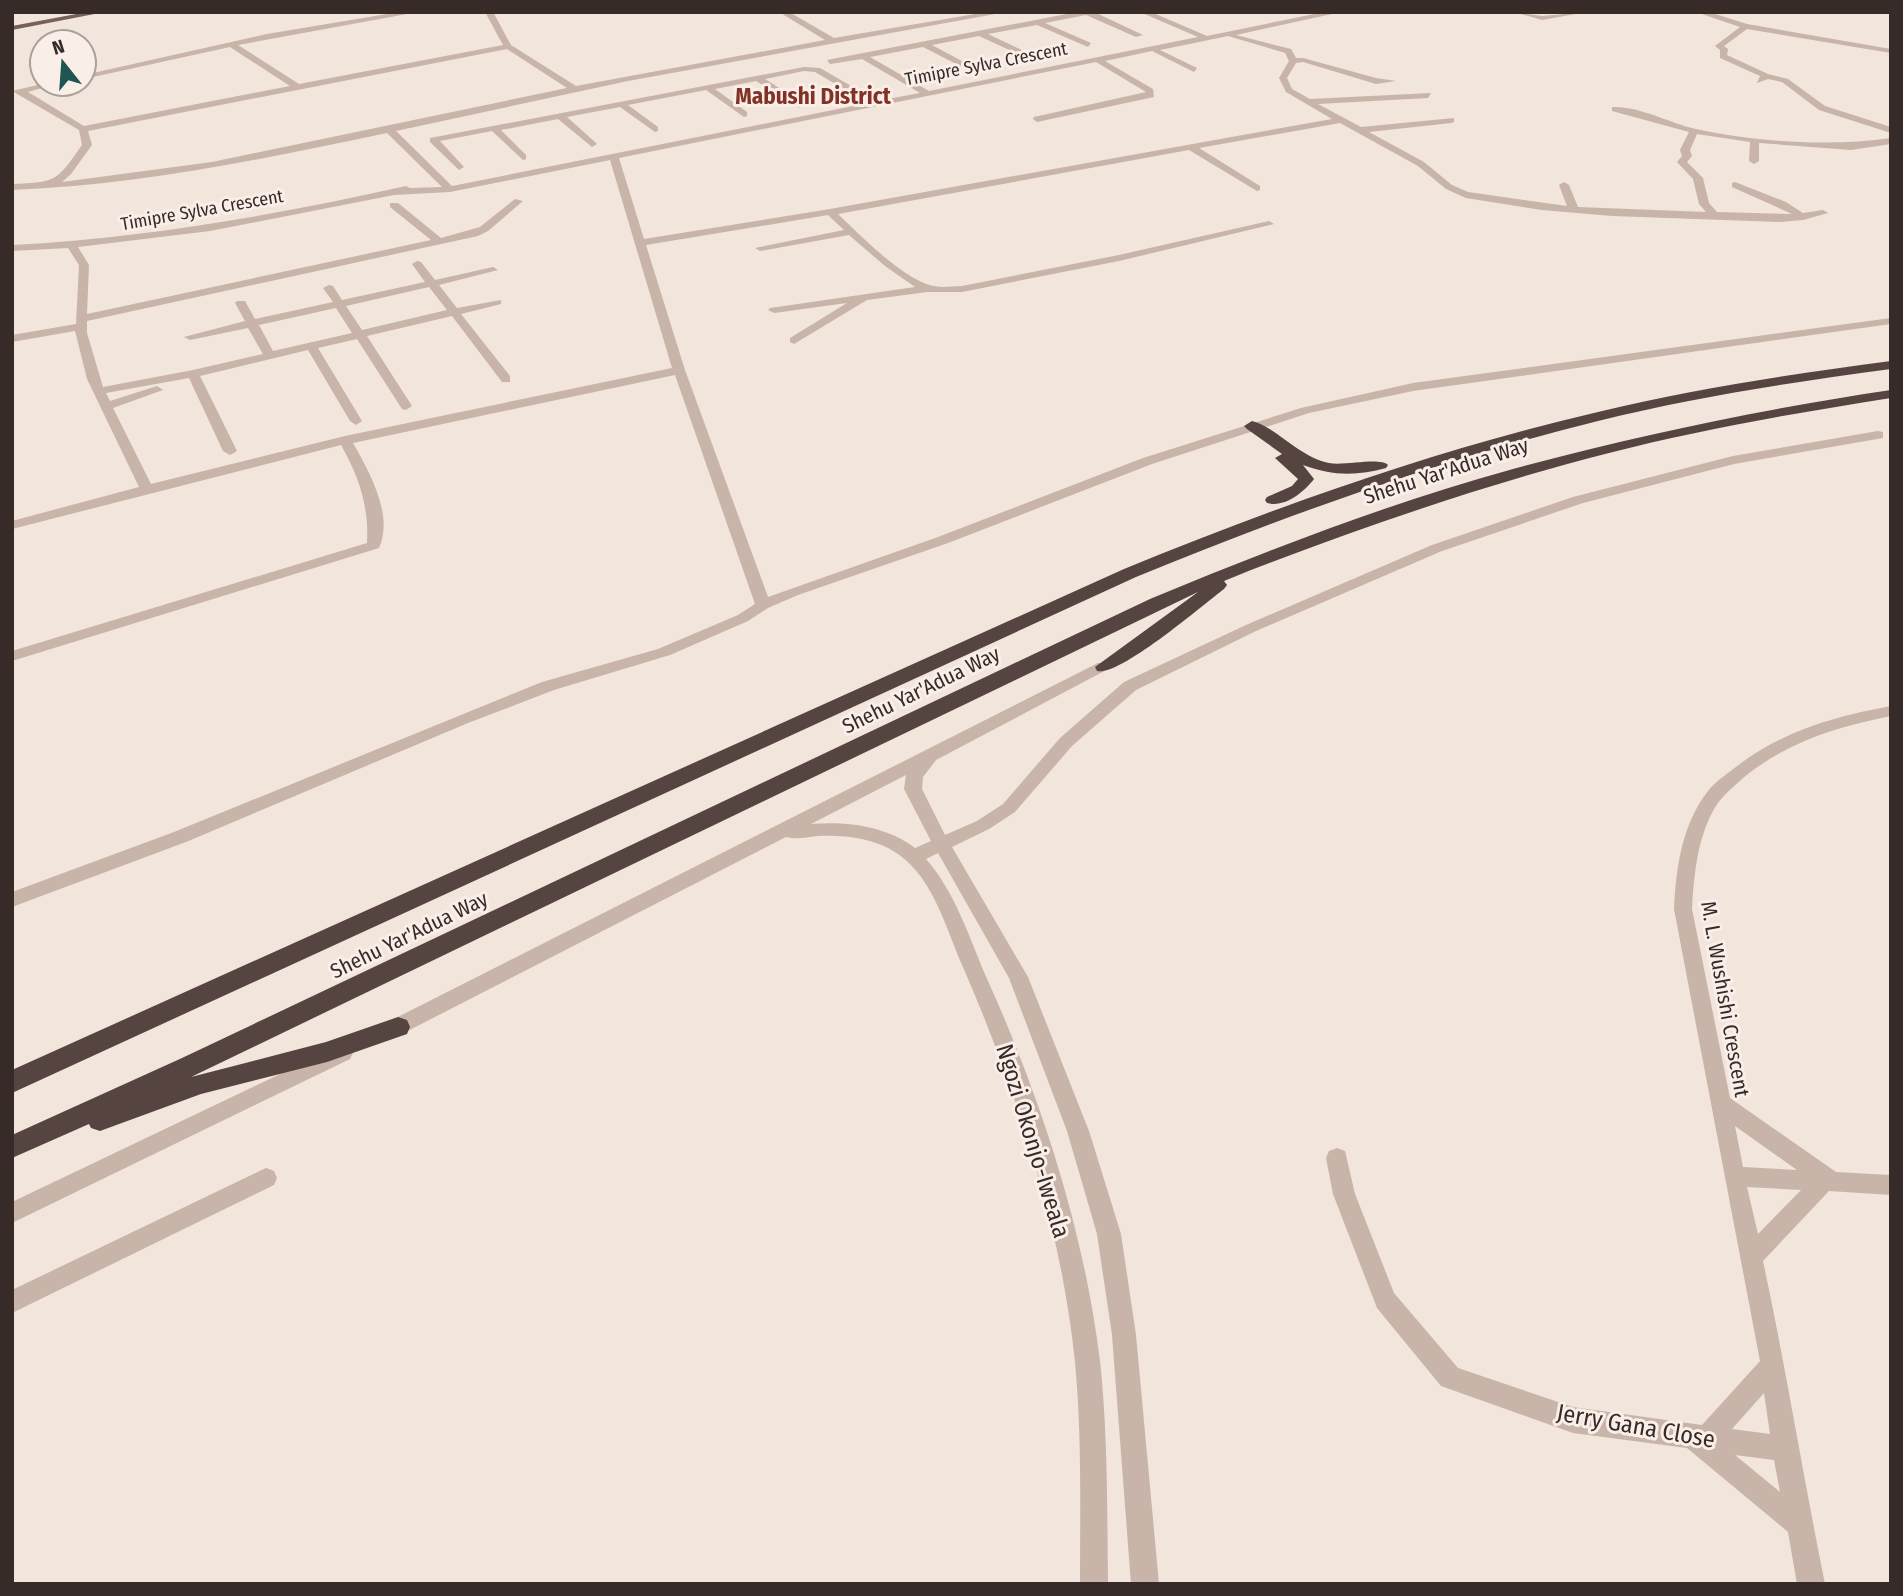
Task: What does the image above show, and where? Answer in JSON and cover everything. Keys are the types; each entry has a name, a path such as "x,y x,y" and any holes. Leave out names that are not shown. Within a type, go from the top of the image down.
{"highway":[{"name":"Shehu Yar'Adua Way","path":"12,1083 1182,551 1285,509 1528,433 1676,399 1763,383 1891,365"},
{"name":"Shehu Yar'Adua Way","path":"12,1149 1156,603 1248,563 1431,497 1592,450 1771,412 1891,394"},
{"path":"1246,428 1303,460 1324,468 1346,471 1367,468 1461,442 1528,433"},
{"path":"1182,551 1210,529 1237,514 1304,486 1306,480 1296,466 1246,428"},
{"path":"1104,667 1156,633 1248,563"},
{"path":"12,1149 200,1084 300,1060 398,1027"}],"main road":[{"path":"12,21 61,12"},
{"path":"12,28 101,12"}],"street":[{"path":"98,74 304,29 414,12"},
{"path":"489,12 509,46 574,89"},
{"path":"783,12 831,40"},
{"path":"12,187 152,177 390,131 574,89 831,40 1002,12"},
{"path":"1144,12 1206,38"},
{"name":"Timipre Sylva Crescent","path":"395,192 450,189 614,158 1337,12"},
{"path":"1518,12 1542,18 1583,12"},
{"path":"1700,12 1746,26 1891,51"},
{"path":"830,62 1089,13 1139,35"},
{"path":"1037,22 1088,45"},
{"path":"1746,26 1719,46 1724,49 1723,56 1763,78 1793,82 1813,102 1825,109 1891,130"},
{"path":"980,33 1027,56"},
{"path":"1228,34 1288,51 1293,61"},
{"path":"232,44 299,88"},
{"path":"925,44 970,69"},
{"path":"17,92 83,130 509,46"},
{"path":"1153,49 1194,70"},
{"path":"863,56 927,93"},
{"path":"1037,119 1151,95 1150,91 1098,60"},
{"path":"1293,61 1303,60 1376,81 1392,81"},
{"path":"1293,61 1283,78 1289,90 1420,164 1449,187 1466,195 1574,210 1780,219 1823,213"},
{"path":"459,167 433,140 812,69 876,104"},
{"path":"758,78 800,104"},
{"path":"707,87 744,114"},
{"path":"1308,102 1428,95"},
{"path":"620,103 655,129"},
{"path":"1615,109 1644,114 1694,131 1755,140 1851,148 1891,141"},
{"path":"559,115 592,144"},
{"path":"640,243 830,212 1340,120"},
{"path":"1360,130 1451,120"},
{"path":"493,127 523,157"},
{"path":"50,186 68,172 87,145 83,130"},
{"path":"390,131 450,189"},
{"path":"1694,131 1685,150 1687,156 1682,162 1698,178 1704,204 1714,215"},
{"path":"1754,161 1755,140"},
{"path":"1190,147 1257,188"},
{"path":"614,158 679,369 763,605"},
{"name":"Timipre Sylva Crescent","path":"12,248 112,243 264,219 440,181"},
{"path":"1564,185 1574,210"},
{"path":"1735,185 1782,204 1803,217"},
{"path":"12,340 474,234 518,201"},
{"path":"394,205 439,242"},
{"path":"830,212 851,232 913,280 929,288"},
{"path":"774,310 929,288 972,287 1119,258 1269,224"},
{"path":"760,248 851,232"},
{"path":"84,265 112,243"},
{"path":"72,246 84,265 81,326 93,379 146,487"},
{"path":"417,264 506,379"},
{"path":"190,337 493,270"},
{"path":"329,288 406,406"},
{"path":"794,340 864,297"},
{"path":"106,406 269,355 361,336 497,302"},
{"path":"241,303 269,355"},
{"path":"12,900 180,837 462,719 548,687 664,652 743,618 763,605 991,522 1138,464 1246,428 1348,398 1413,387 1891,321"},
{"path":"12,346 81,326"},
{"path":"99,391 195,377 314,350 361,336"},
{"path":"314,350 356,421"},
{"path":"12,525 146,487 345,440 513,402 679,369"},
{"path":"195,377 230,452"},
{"path":"913,857 942,845 1009,808 1066,742 1130,686 1251,628 1437,548 1578,500 1733,460 1878,435"},
{"path":"12,656 374,545 376,518 366,477 345,440"},
{"path":"12,1213 398,1027 1104,667"},
{"name":"M. L. Wushishi Crescent","path":"1811,1584 1785,1449 1773,1365 1683,909 1684,876 1692,842 1714,795 1757,757 1797,734 1847,719 1891,711"},
{"path":"934,752 914,776 913,789 1018,977 1079,1130 1109,1234 1124,1335 1145,1579"},
{"name":"Ngozi Okonjo-Iweala","path":"781,833 831,828 857,831 882,838 913,857 936,886 982,988 1008,1052 1040,1147 1061,1227 1083,1330 1091,1410 1094,1584"},
{"path":"1720,1103 1829,1182"},
{"name":"Jerry Gana Close","path":"1337,1158 1344,1194 1385,1300 1450,1377 1573,1420 1785,1449"},
{"path":"1734,1176 1891,1185"},
{"path":"12,1302 266,1178"},
{"path":"1751,1257 1829,1182"},
{"path":"1773,1365 1699,1438 1800,1525"}],"district":[{"name":"Mabushi District","path":"813,96"}]}
